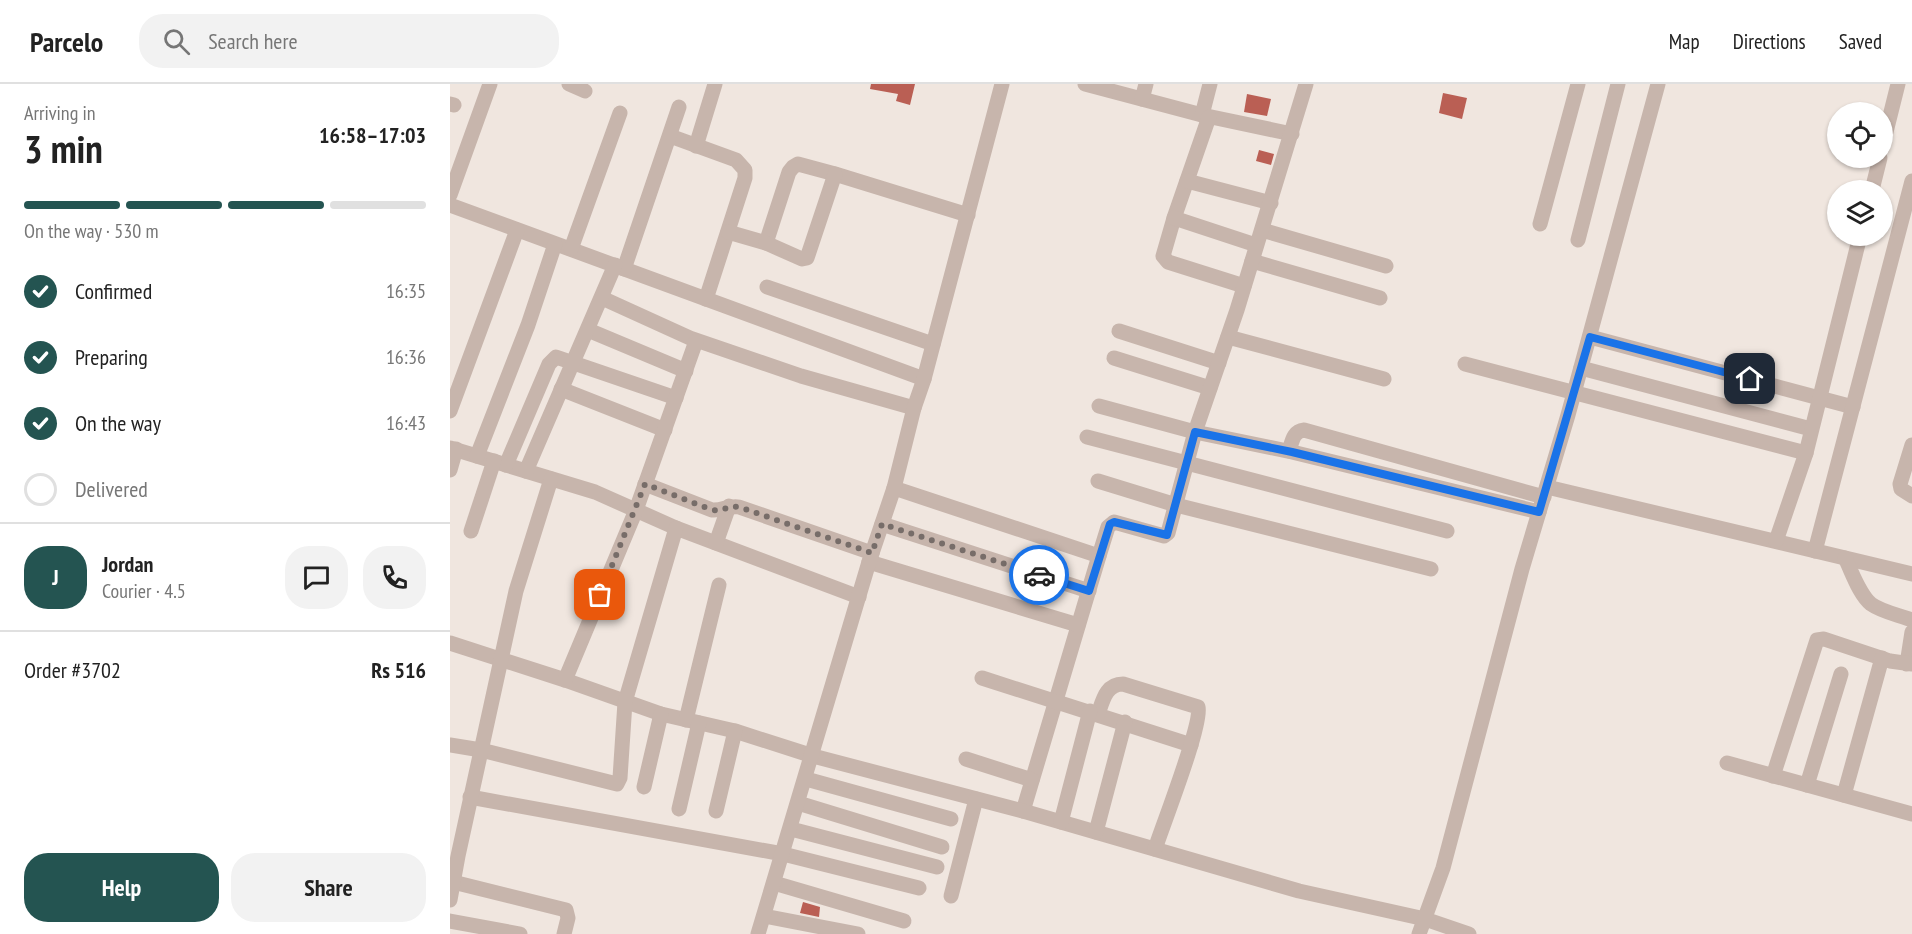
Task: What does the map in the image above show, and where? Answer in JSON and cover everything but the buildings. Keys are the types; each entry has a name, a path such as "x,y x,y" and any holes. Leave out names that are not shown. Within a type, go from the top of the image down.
{"street":[{"path":"450,195 490,84"},
{"path":"568,84 585,91"},
{"path":"696,146 715,84"},
{"path":"758,934 871,557 894,488 1002,84"},
{"path":"1085,84 1144,92 1206,116 1292,134"},
{"path":"1210,84 1206,116 1174,218 1164,253 1165,259 1245,286"},
{"path":"1023,811 1110,524 1114,522 1167,535 1195,432 1245,286 1306,84"},
{"path":"1540,224 1578,84"},
{"path":"1578,240 1618,84"},
{"path":"1419,934 1443,868 1484,710 1590,337 1658,84"},
{"path":"1893,104 1898,84"},
{"path":"526,471 602,298 619,267 679,107"},
{"path":"571,249 620,113"},
{"path":"670,136 736,160 745,170 745,178 706,299"},
{"path":"766,243 786,180 793,166 805,165 968,214"},
{"path":"728,232 766,243 802,259 807,258 835,174"},
{"path":"1187,181 1271,203"},
{"path":"1815,551 1912,181"},
{"path":"450,205 924,378"},
{"path":"1174,218 1256,245"},
{"path":"450,411 517,230"},
{"path":"1262,230 1386,266"},
{"path":"477,456 528,325 555,244"},
{"path":"1776,542 1806,453 1818,397 1857,246"},
{"path":"1252,261 1380,298"},
{"path":"767,287 933,344"},
{"path":"602,298 696,341 801,376 914,408"},
{"path":"588,330 686,371"},
{"path":"1119,331 1219,363"},
{"path":"1228,337 1384,378"},
{"path":"1590,337 1853,406"},
{"path":"565,680 636,510 696,341"},
{"path":"471,531 500,463 549,364 556,357 676,399"},
{"path":"1114,358 1210,388"},
{"path":"1465,364 1806,453"},
{"path":"1581,368 1811,429"},
{"path":"561,389 665,430"},
{"path":"1099,405 1195,432 1289,451 1539,512"},
{"path":"1289,451 1294,436 1297,432 1304,430 1545,492 1912,574"},
{"path":"1087,437 1447,531"},
{"path":"1912,445 1900,484 1901,489 1912,496"},
{"path":"450,470 453,448 595,492 676,528 859,597"},
{"path":"450,900 516,591 550,479"},
{"path":"1098,481 1176,505 1431,569"},
{"path":"645,484 712,510 723,510 729,506 739,507 871,557 1078,625"},
{"path":"894,488 1099,556"},
{"path":"716,543 729,506"},
{"path":"882,524 1089,591"},
{"path":"450,745 481,750 617,784 620,778 625,702 676,528"},
{"path":"1845,558 1870,603 1912,620"},
{"path":"679,809 692,722 719,585"},
{"path":"1773,776 1817,640 1824,639 1882,658 1910,664 1912,632"},
{"path":"450,643 661,714 735,731 813,756 1023,811 1299,891 1425,919 1469,934"},
{"path":"1844,795 1882,658"},
{"path":"1807,785 1841,674"},
{"path":"982,678 1191,745"},
{"path":"1061,822 1094,713 1107,692 1117,684 1123,684 1195,705 1200,715 1155,849"},
{"path":"644,787 661,714"},
{"path":"1096,832 1125,722"},
{"path":"716,811 735,731"},
{"path":"966,759 1032,780"},
{"path":"1727,763 1912,814"},
{"path":"806,779 951,819"},
{"path":"471,797 783,854 919,888"},
{"path":"951,896 976,799"},
{"path":"798,803 942,847"},
{"path":"791,829 937,867"},
{"path":"453,882 566,910 568,918 564,934"},
{"path":"774,883 904,921"},
{"path":"764,916 858,934"},
{"path":"450,921 520,934"}],"way so far":[{"path":"600,595 645,484 712,510 723,510 729,506 739,507 872,553 882,524 1039,575"}],"route":[{"path":"1039,575 1089,591 1110,524 1114,522 1167,535 1195,432 1292,452 1539,512 1590,337 1750,379"}]}
